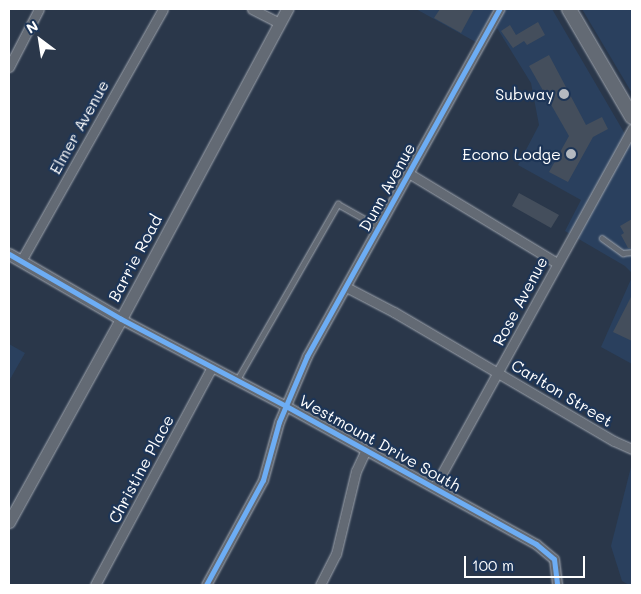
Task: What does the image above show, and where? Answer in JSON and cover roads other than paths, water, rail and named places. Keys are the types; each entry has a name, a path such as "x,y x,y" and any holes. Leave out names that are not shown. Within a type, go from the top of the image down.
{"main road":[{"path":"569,9 632,117"}],"street":[{"path":"9,66 39,9"},
{"name":"Elmer Avenue","path":"21,261 163,9"},
{"path":"252,9 280,23"},
{"name":"Barrie Road","path":"9,522 121,320 287,9"},
{"name":"Dunn Avenue","path":"206,585 263,480 279,422 307,356 410,174 500,9"},
{"name":"Rose Avenue","path":"435,486 632,129"},
{"path":"410,174 557,262"},
{"name":"Westmount Drive South","path":"9,254 121,320 435,486 536,544 549,553 555,563 557,585"},
{"name":"Carlton Street","path":"346,288 394,312 605,436 632,449"},
{"name":"Christine Place","path":"95,585 212,367"},
{"path":"320,585 336,554 356,471 366,450"}],"lane":[{"path":"237,380 338,204 379,228"},
{"path":"602,238 623,253 632,252"}],"place":[{"name":"Subway","path":"564,94"},
{"name":"Econo Lodge","path":"571,154"}]}
